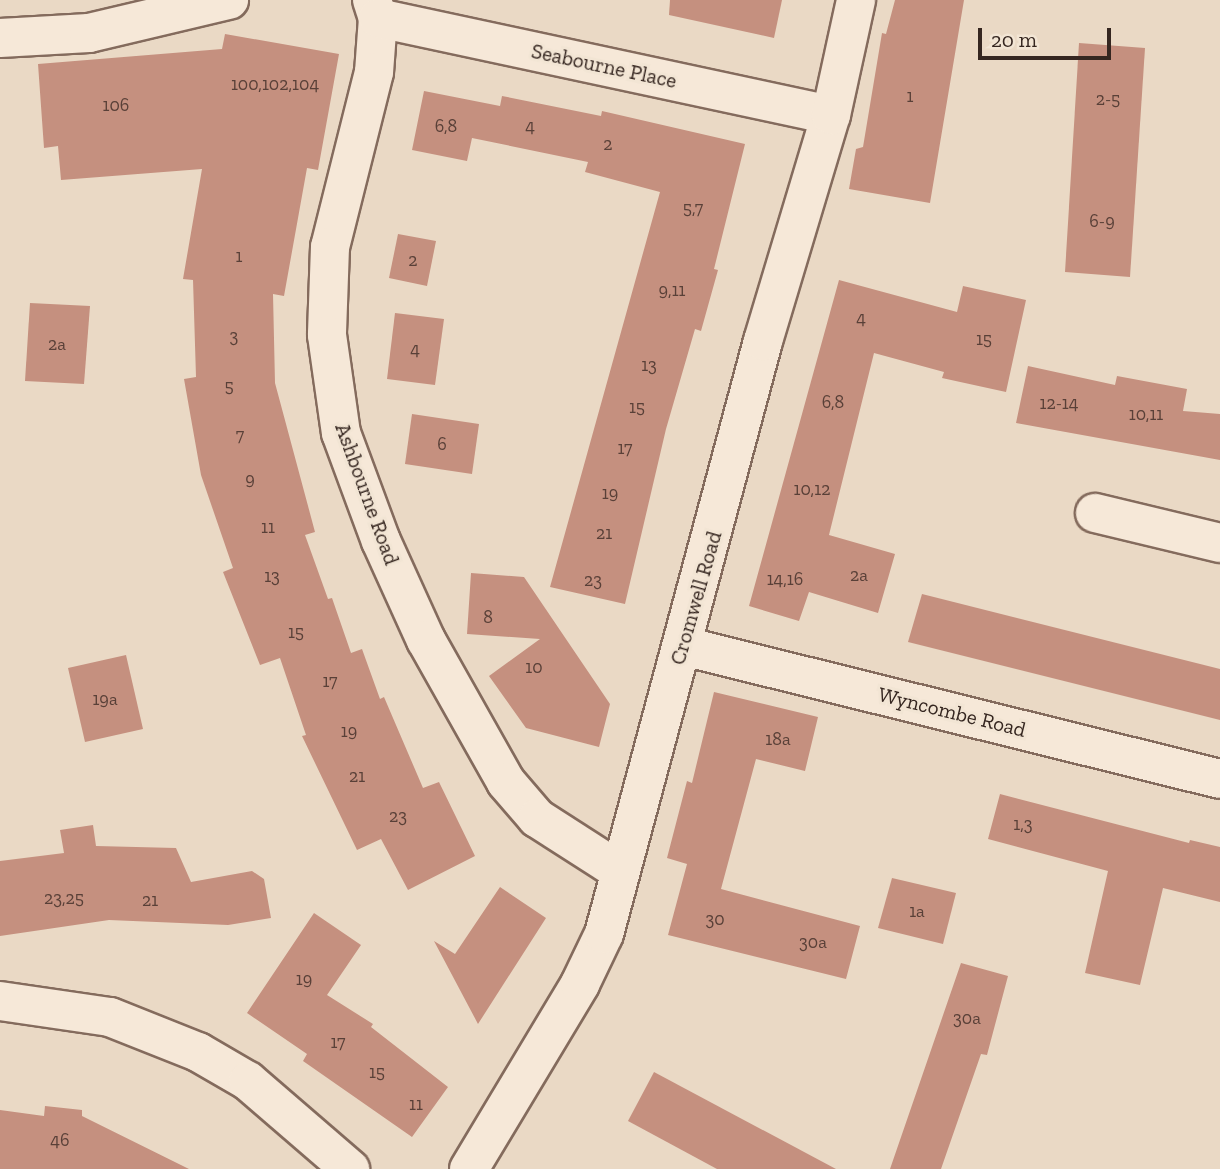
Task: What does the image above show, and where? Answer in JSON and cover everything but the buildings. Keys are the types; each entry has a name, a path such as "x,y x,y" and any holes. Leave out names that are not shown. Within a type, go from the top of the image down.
{"street":[{"path":"0,38 89,33 229,0"},
{"name":"Cromwell Road","path":"470,1169 580,984 604,934 618,870 683,646 763,341 831,115 856,0"},
{"name":"Seabourne Place","path":"375,9 831,115"},
{"name":"Ashbourne Road","path":"375,9 374,72 330,247 327,335 341,433 381,541 426,640 506,782 537,818 618,870"},
{"path":"1095,513 1220,543"},
{"name":"Wyncombe Road","path":"683,646 1220,779"},
{"path":"0,1001 110,1017 198,1052 248,1081 350,1169"}]}
